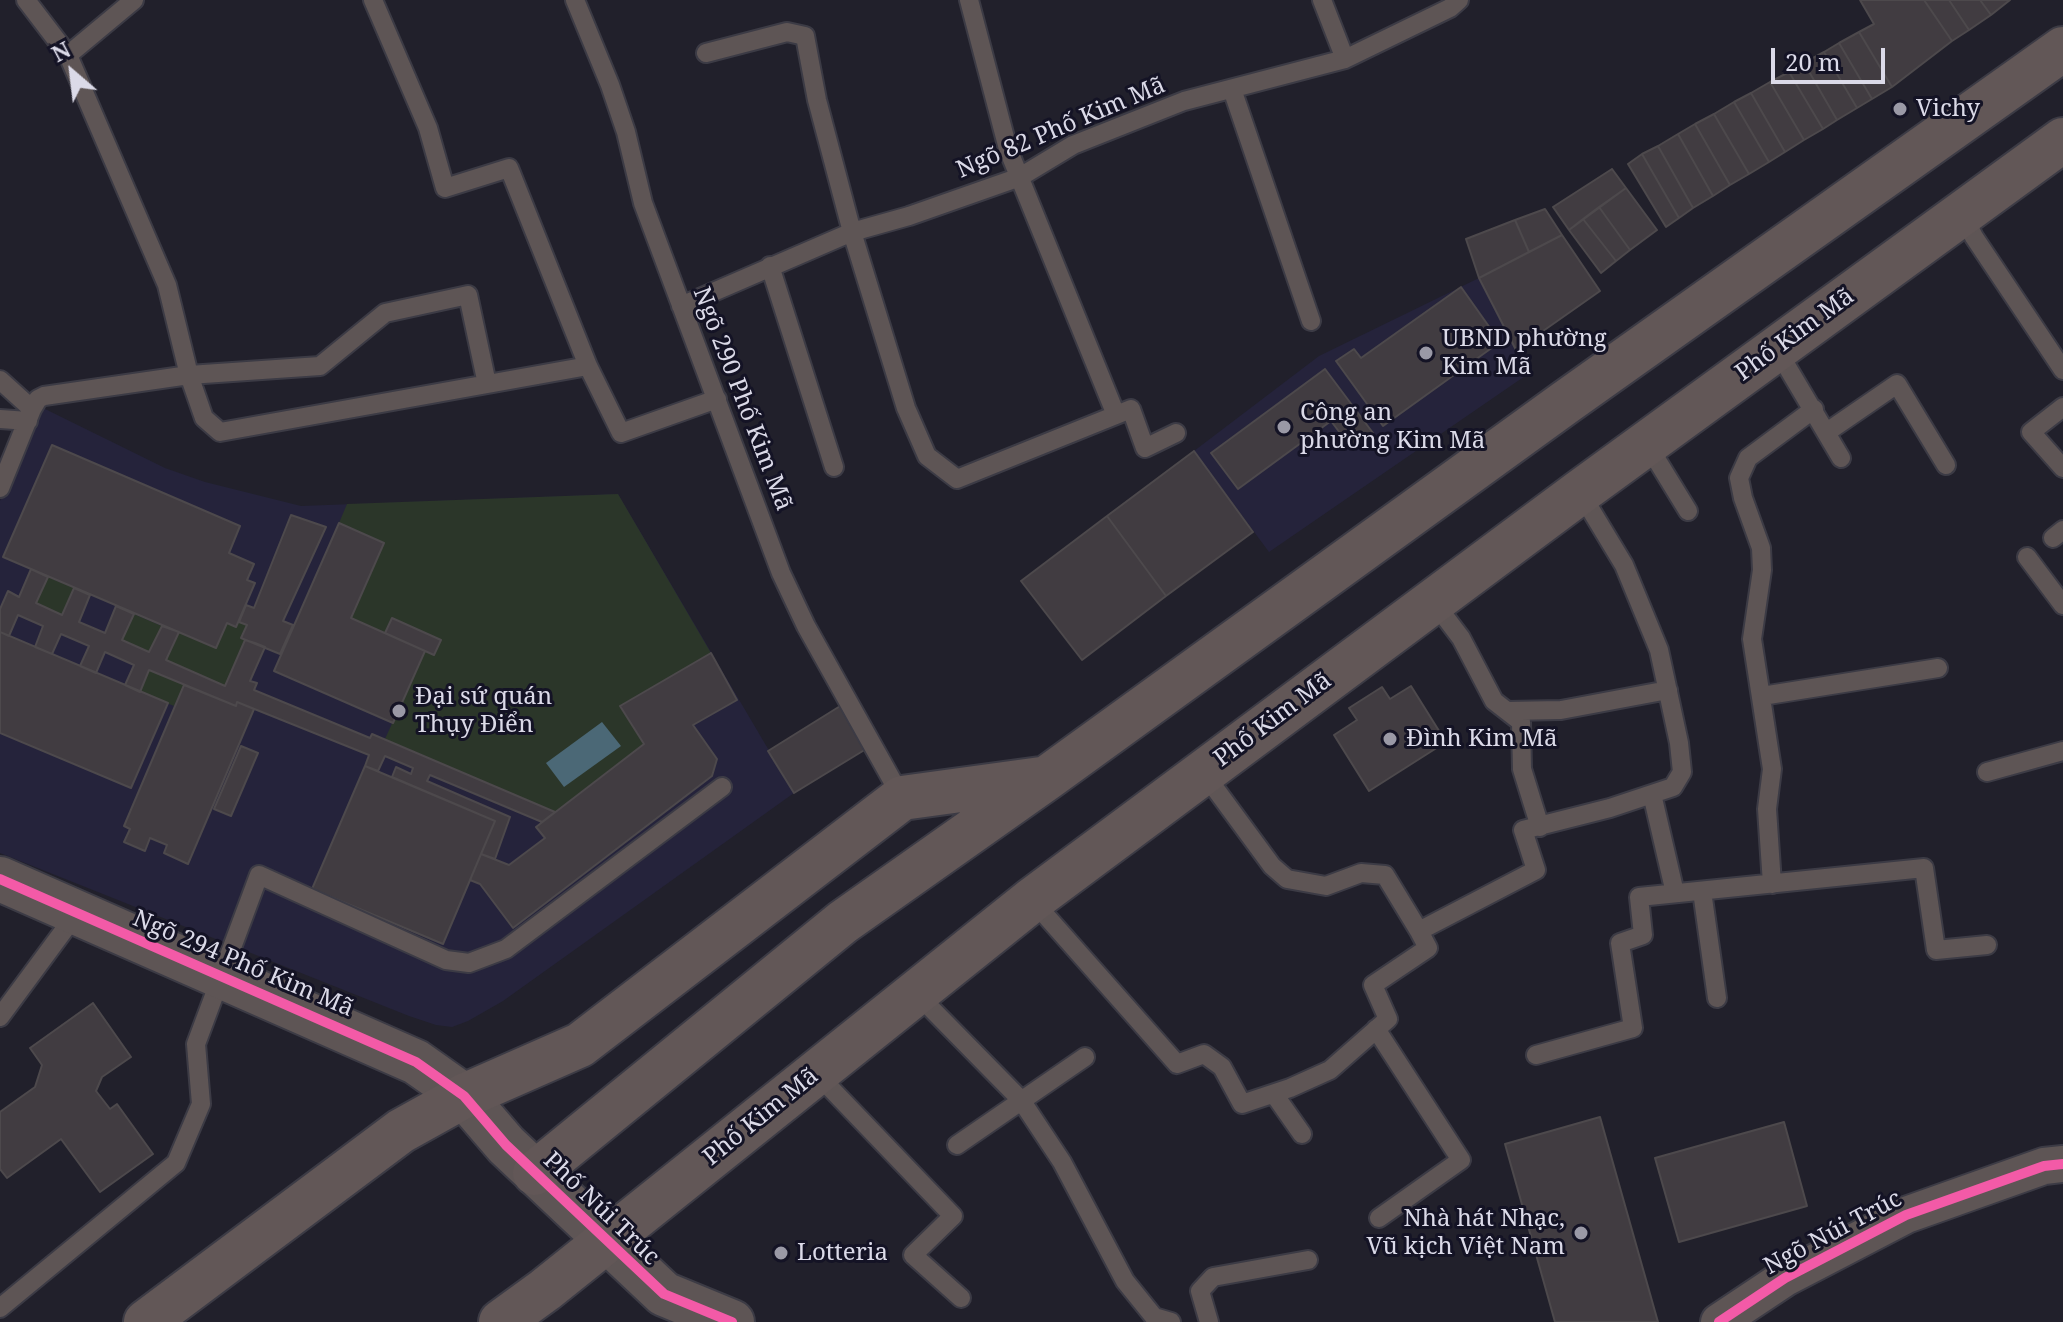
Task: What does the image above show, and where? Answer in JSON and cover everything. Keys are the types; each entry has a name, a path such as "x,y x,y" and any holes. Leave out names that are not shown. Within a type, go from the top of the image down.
{"main road":[{"path":"535,1173 843,922 2063,49"},
{"name":"Phố Kim Mã","path":"501,1322 1032,900 1580,492 2063,140"},
{"path":"146,1322 401,1131 464,1096 580,1045 902,798 1047,778"}],"street":[{"name":"Ngõ 294 Phố Kim Mã","path":"0,879 416,1062 464,1096"},
{"name":"Phố Núi Trúc","path":"464,1096 506,1145 605,1242 664,1294 732,1322"},
{"name":"Ngõ Núi Trúc","path":"1719,1322 1785,1278 1906,1215 2044,1166 2063,1164"}],"lane":[{"path":"26,0 68,55 167,285 189,375 204,418 220,432 588,366"},
{"path":"68,55 134,0"},
{"path":"373,0 428,128 445,188 509,168 588,366 621,433 717,399"},
{"name":"Ngõ 290 Phố Kim Mã","path":"575,0 626,132 643,203 781,573 806,626 902,798"},
{"path":"969,0 1008,149 1116,415"},
{"path":"1322,0 1345,59"},
{"name":"Ngõ 82 Phố Kim Mã","path":"681,306 852,232 909,216 1020,177 1073,145 1184,101 1345,59 1450,8 1459,0"},
{"path":"706,53 787,32 805,36 817,100 852,232 906,408 927,456 957,479 1131,409 1145,448 1176,433"},
{"path":"1232,89 1311,321"},
{"path":"1962,214 1974,237 2063,370"},
{"path":"770,266 834,467"},
{"path":"0,488 38,399 189,375 320,366 385,313 468,295 487,384"},
{"path":"1776,348 1841,458"},
{"path":"0,380 30,415"},
{"path":"1827,432 1897,384 1946,465"},
{"path":"2063,407 2031,432 2063,468"},
{"path":"1772,884 1767,809 1772,769 1752,639 1762,570 1761,548 1739,478 1748,458 1814,409"},
{"path":"0,419 30,415"},
{"path":"1647,444 1688,511"},
{"path":"1419,931 1536,870 1523,830 1673,787 1682,772 1659,650 1624,565 1580,492"},
{"path":"2027,557 2063,605"},
{"path":"1433,601 1461,638 1494,701 1521,722 1522,769 1540,827"},
{"path":"1762,696 1938,668"},
{"path":"1507,711 1561,710 1668,690"},
{"path":"1987,772 2063,751"},
{"path":"1032,900 1177,1064 1204,1054 1222,1067 1242,1104 1330,1070 1388,1019 1373,985 1428,948 1385,875 1361,873 1326,886 1287,879 1272,866 1203,772"},
{"path":"0,1308 176,1163 201,1104 196,1044 259,875 446,960 469,963 506,949 722,787"},
{"path":"1652,794 1675,893"},
{"path":"1536,1055 1633,1028 1620,943 1643,935 1639,897 1924,868 1936,950 1987,945"},
{"path":"1702,891 1717,998"},
{"path":"0,1017 76,914"},
{"path":"916,993 1021,1100 1062,1162 1125,1281 1154,1317 1171,1322"},
{"path":"1376,1029 1461,1160 1379,1218"},
{"path":"957,1145 1085,1057"},
{"path":"816,1073 953,1216 913,1255 961,1298"},
{"path":"1274,1094 1302,1134"},
{"path":"1209,1322 1200,1291 1213,1277 1308,1260"}],"shaded area":[{"path":"1479,278 1528,374 1269,552 1194,451 1319,356"},
{"path":"39,406 165,468 205,482 301,506 618,494 794,793 503,1001 452,1027 409,1016 0,853 0,501"}],"green space":[{"path":"618,494 711,653 620,706 644,744 555,812 385,739 425,651 392,619 385,633 351,618 384,543 339,523 347,504"},
{"path":"48,577 74,588 62,615 36,603"},
{"path":"134,614 162,626 149,652 122,640"},
{"path":"239,622 247,625 242,638 245,640 225,686 166,660 179,632 216,648 227,623 236,627"},
{"path":"149,670 184,685 174,706 140,692"}],"water":[{"path":"602,722 621,746 564,787 546,763"}],"building":[{"path":"1860,0 1924,0 1952,41 1892,87 1859,32 1874,24"},
{"path":"1924,0 1949,0 1969,30 1952,41"},
{"path":"1949,0 1980,0 1991,15 1969,30"},
{"path":"1980,0 2010,0 1991,15"},
{"path":"1859,32 1892,87 1872,99 1839,43"},
{"path":"1839,43 1872,99 1857,108 1824,52"},
{"path":"1824,52 1857,108 1837,120 1804,63"},
{"path":"1804,63 1837,120 1823,129 1789,72"},
{"path":"1789,72 1823,129 1804,140 1770,82"},
{"path":"1770,82 1804,140 1785,152 1751,93"},
{"path":"1751,93 1785,152 1769,162 1734,102"},
{"path":"1734,102 1769,162 1749,174 1714,114"},
{"path":"1714,114 1749,174 1730,185 1695,124"},
{"path":"1695,124 1730,185 1713,196 1678,134"},
{"path":"1678,134 1713,196 1693,208 1658,146"},
{"path":"1658,146 1693,208 1679,218 1642,154"},
{"path":"1642,154 1679,218 1666,227 1628,164"},
{"path":"1612,169 1626,188 1569,230 1553,207"},
{"path":"1626,188 1657,230 1630,250 1599,207"},
{"path":"1599,207 1630,250 1616,261 1583,219"},
{"path":"1545,209 1562,235 1529,252 1515,220"},
{"path":"1583,219 1616,261 1601,273 1569,230"},
{"path":"1515,220 1529,252 1479,278 1466,239"},
{"path":"1562,235 1600,291 1516,350 1479,278"},
{"name":"UBND phường Kim Mã","path":"1461,287 1500,342 1383,426 1336,361 1354,349 1361,358"},
{"name":"Công an phường Kim Mã","path":"1325,369 1373,433 1352,449 1331,421 1238,489 1211,453"},
{"path":"52,445 240,526 229,553 254,564 247,580 255,583 236,627 227,623 216,648 3,557"},
{"path":"1194,451 1253,532 1166,596 1107,516"},
{"path":"291,515 326,527 283,621 293,625 280,654 241,638 247,625 239,622 246,605 254,608"},
{"path":"1107,516 1166,596 1082,660 1021,581"},
{"path":"339,523 384,543 351,618 425,651 393,723 274,671"},
{"path":"31,569 48,577 36,603 62,615 74,588 90,595 79,622 105,633 116,606 134,614 122,640 149,652 162,626 179,632 166,660 225,686 245,640 265,647 250,681 257,683 254,690 370,738 372,734 555,812 542,822 430,775 427,781 510,817 495,859 481,854 495,821 392,777 396,767 411,774 413,768 385,756 378,771 365,766 369,755 149,670 140,692 125,685 134,665 105,652 96,673 80,666 89,646 61,634 52,654 35,647 43,626 18,615 9,636 0,632 0,609 8,591 19,597"},
{"path":"392,618 441,640 434,655 385,633"},
{"path":"0,632 168,703 131,788 0,733"},
{"path":"711,653 737,700 693,725 717,759 712,776 513,928 480,884 470,880 481,854 509,865 545,838 536,827 644,744 620,706"},
{"path":"184,685 236,706 237,702 254,709 188,864 164,853 167,845 150,838 145,851 124,842 130,829 124,826"},
{"name":"Đình Kim Mã","path":"1411,686 1446,742 1369,791 1334,735 1357,720 1349,708 1382,687 1390,699"},
{"path":"845,703 871,746 794,793 768,751"},
{"path":"241,746 258,753 231,816 214,809"},
{"path":"365,766 495,821 443,944 312,889"},
{"path":"93,1003 131,1057 102,1077 96,1091 110,1109 117,1104 153,1154 100,1192 61,1139 7,1178 0,1169 0,1112 35,1087 42,1065 30,1048"},
{"name":"Nhà hát Nhạc, Vũ kịch Việt Nam","path":"1600,1117 1658,1322 1555,1322 1505,1144"},
{"path":"1784,1122 1807,1206 1679,1242 1655,1158"}],"cycle path":[{"path":"0,879 416,1062 464,1096 506,1145 664,1294 732,1322"},
{"path":"1719,1322 1785,1278 1906,1215 2044,1166 2063,1164"}],"place":[{"name":"Vichy","path":"1900,109"},
{"name":"UBND phường Kim Mã","path":"1426,353"},
{"name":"Công an phường Kim Mã","path":"1284,427"},
{"name":"Đại sứ quán Thụy Điển","path":"399,711"},
{"name":"Đình Kim Mã","path":"1390,739"},
{"name":"Nhà hát Nhạc, Vũ kịch Việt Nam","path":"1581,1233"},
{"name":"Lotteria","path":"781,1253"}]}
